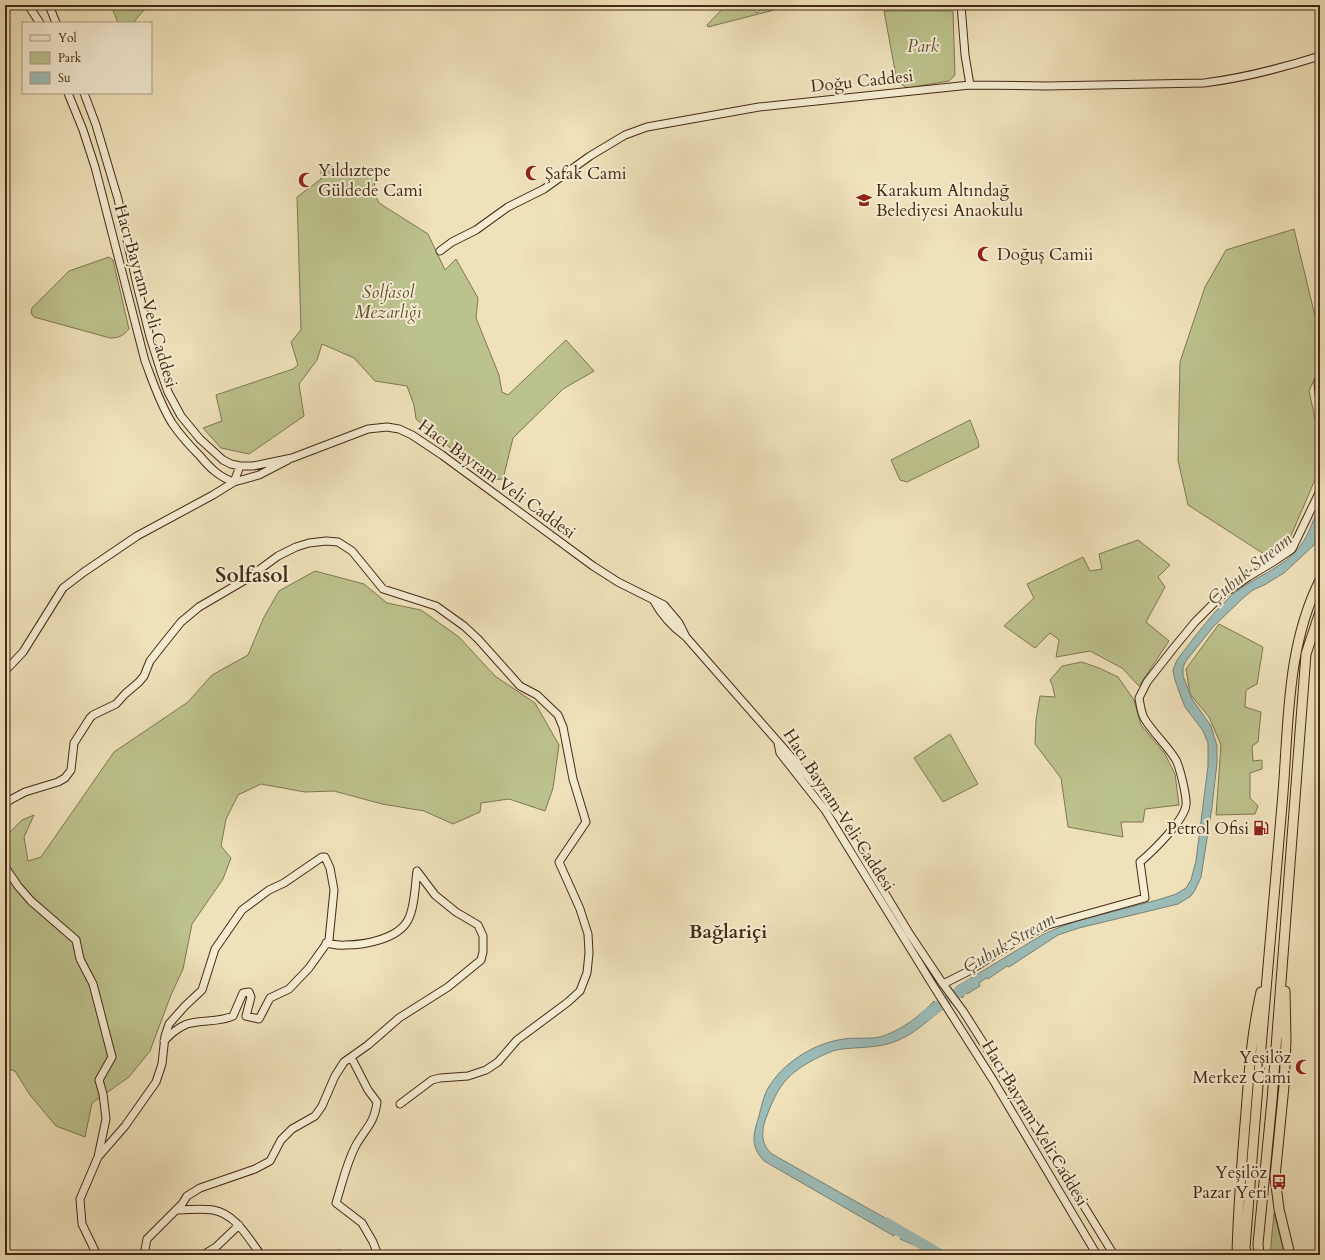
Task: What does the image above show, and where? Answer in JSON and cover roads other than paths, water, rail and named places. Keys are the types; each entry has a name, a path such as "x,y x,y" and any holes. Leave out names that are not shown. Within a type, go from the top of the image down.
{"highway":[{"path":"1246,1255 1245,1248 1251,1172 1292,680 1299,638 1305,615 1320,580"},
{"path":"1259,1255 1258,1244 1265,1176 1306,654 1320,612"},
{"path":"1283,951 1286,1040 1284,1086 1275,1177 1279,1209 1290,1255"},
{"path":"1237,1255 1240,1191 1250,1062 1256,1016 1269,960"}],"street":[{"path":"28,5 39,22"},
{"path":"45,5 52,14"},
{"path":"49,5 56,22"},
{"path":"961,5 965,55 970,85"},
{"name":"Doğu Caddesi","path":"440,251 452,242 476,230 508,207 544,189 625,135 647,127 759,107 970,85 1048,86 1204,83 1280,69 1320,56"},
{"name":"Hacı Bayram Veli Caddesi","path":"68,94 83,130 94,167 145,361 156,391 172,422 189,445 217,474 224,479 234,482"},
{"path":"84,94 96,125 118,200 150,337 168,392 181,416 200,439 223,460 231,464 253,466 292,458"},
{"path":"1320,375 1318,383 1320,404"},
{"name":"Hacı Bayram Veli Caddesi","path":"292,458 368,429 387,427 399,429 442,455 593,566 618,582 654,600 658,608 678,631 686,637 777,740 780,753 825,810 993,1080 1097,1255"},
{"path":"5,672 23,652 63,588 137,536 234,482 259,475 292,458"},
{"path":"234,482 240,466"},
{"path":"945,987 1018,940 1048,925 1145,898 1140,862 1154,850 1168,834 1180,817 1186,805 1183,782 1177,761 1144,718 1138,698 1147,682 1172,650 1195,622 1221,596 1292,549 1320,491"},
{"path":"5,804 26,792 58,782 65,778 71,770 74,743 93,715 116,704 139,682 144,676 156,653 181,622 206,602 245,580 278,556 296,547 309,543 326,541 338,542 352,551 383,589 436,606 459,622 478,639 520,686 537,695 558,715 563,726 572,779 586,822 560,862 580,909 588,934 589,953 587,974 580,991 568,1002 517,1040 498,1062 486,1070 468,1076 432,1080 400,1104"},
{"path":"777,740 820,791 840,819 909,933 963,1011 1010,1085 1114,1255"},
{"path":"98,1157 125,1126 156,1082 162,1064 164,1041 169,1024 202,990 215,949 242,910 269,890 284,883 322,857 325,857 330,868 334,890 329,940 309,968 288,989 270,998 259,1019 246,1016 251,997 249,992 243,994 233,1016 225,1020 188,1024 174,1031 164,1041"},
{"path":"5,867 18,886 31,901 76,940 80,959 90,975 93,984 112,1057 99,1080 103,1094 106,1119 98,1157 80,1199 82,1224 97,1255"},
{"path":"144,1255 148,1239 176,1210 187,1196 200,1188 255,1169 270,1161 281,1140 292,1129 315,1116 322,1106 335,1076 344,1062 368,1045 399,1018 448,987 481,960 483,952 483,936 478,925 456,912 435,895 417,871 411,911 403,928 389,936 373,941 344,946 326,943"},
{"path":"351,1057 368,1090 377,1102 376,1113 348,1162 336,1203 362,1223 373,1242 378,1255"},
{"path":"176,1210 213,1210 228,1215 239,1225 261,1255"},
{"path":"203,1255 216,1247 239,1225"},
{"path":"336,1255 342,1255"}],"water":[{"path":"1320,504 1320,531 1314,545 1284,573 1253,590 1243,598 1213,627 1183,667 1183,676 1192,699 1211,726 1217,746 1217,763 1212,807 1201,877 1191,896 1178,904 1079,928 1058,935 1009,967 1007,966 988,979 986,978 979,983 980,986 967,994 965,992 962,998 956,987 1042,935 1077,921 1161,899 1176,894 1186,888 1191,880 1196,861 1208,766 1208,743 1203,731 1185,707 1173,670 1177,660 1203,626 1224,602 1241,588 1277,566 1294,553 1306,536"},
{"path":"934,1001 939,1012 918,1029 900,1039 888,1044 832,1051 806,1064 790,1076 779,1089 770,1107 763,1128 764,1142 772,1154 901,1227 894,1236 764,1161 756,1150 754,1140 755,1129 767,1090 773,1080 790,1063 810,1050 833,1041 849,1038 874,1038 897,1030 911,1022"},
{"path":"906,1230 947,1255 932,1255 925,1250 900,1239"}],"waterway":[{"name":"Çubuk Stream","path":"925,1016 970,984"},
{"name":"Çubuk Stream","path":"886,1223 941,1255"}],"place":[{"name":"Şafak Cami","path":"533,173"},
{"name":"Yıldıztepe Güldede Cami","path":"306,180"},
{"name":"Karakum Altındağ Belediyesi Anaokulu","path":"864,200"},
{"name":"Doğuş Camii","path":"985,254"},
{"name":"Petrol Ofisi","path":"1261,828"},
{"name":"Yeşilöz Merkez Cami","path":"1303,1067"},
{"name":"Yeşilöz Pazar Yeri","path":"1279,1182"}],"district":[{"name":"Solfasol","path":"252,575"},
{"name":"Bağlariçi","path":"728,932"}],"park label":[{"name":"Park","path":"923,46"},
{"name":"Solfasol Mezarlığı","path":"388,302"}]}
